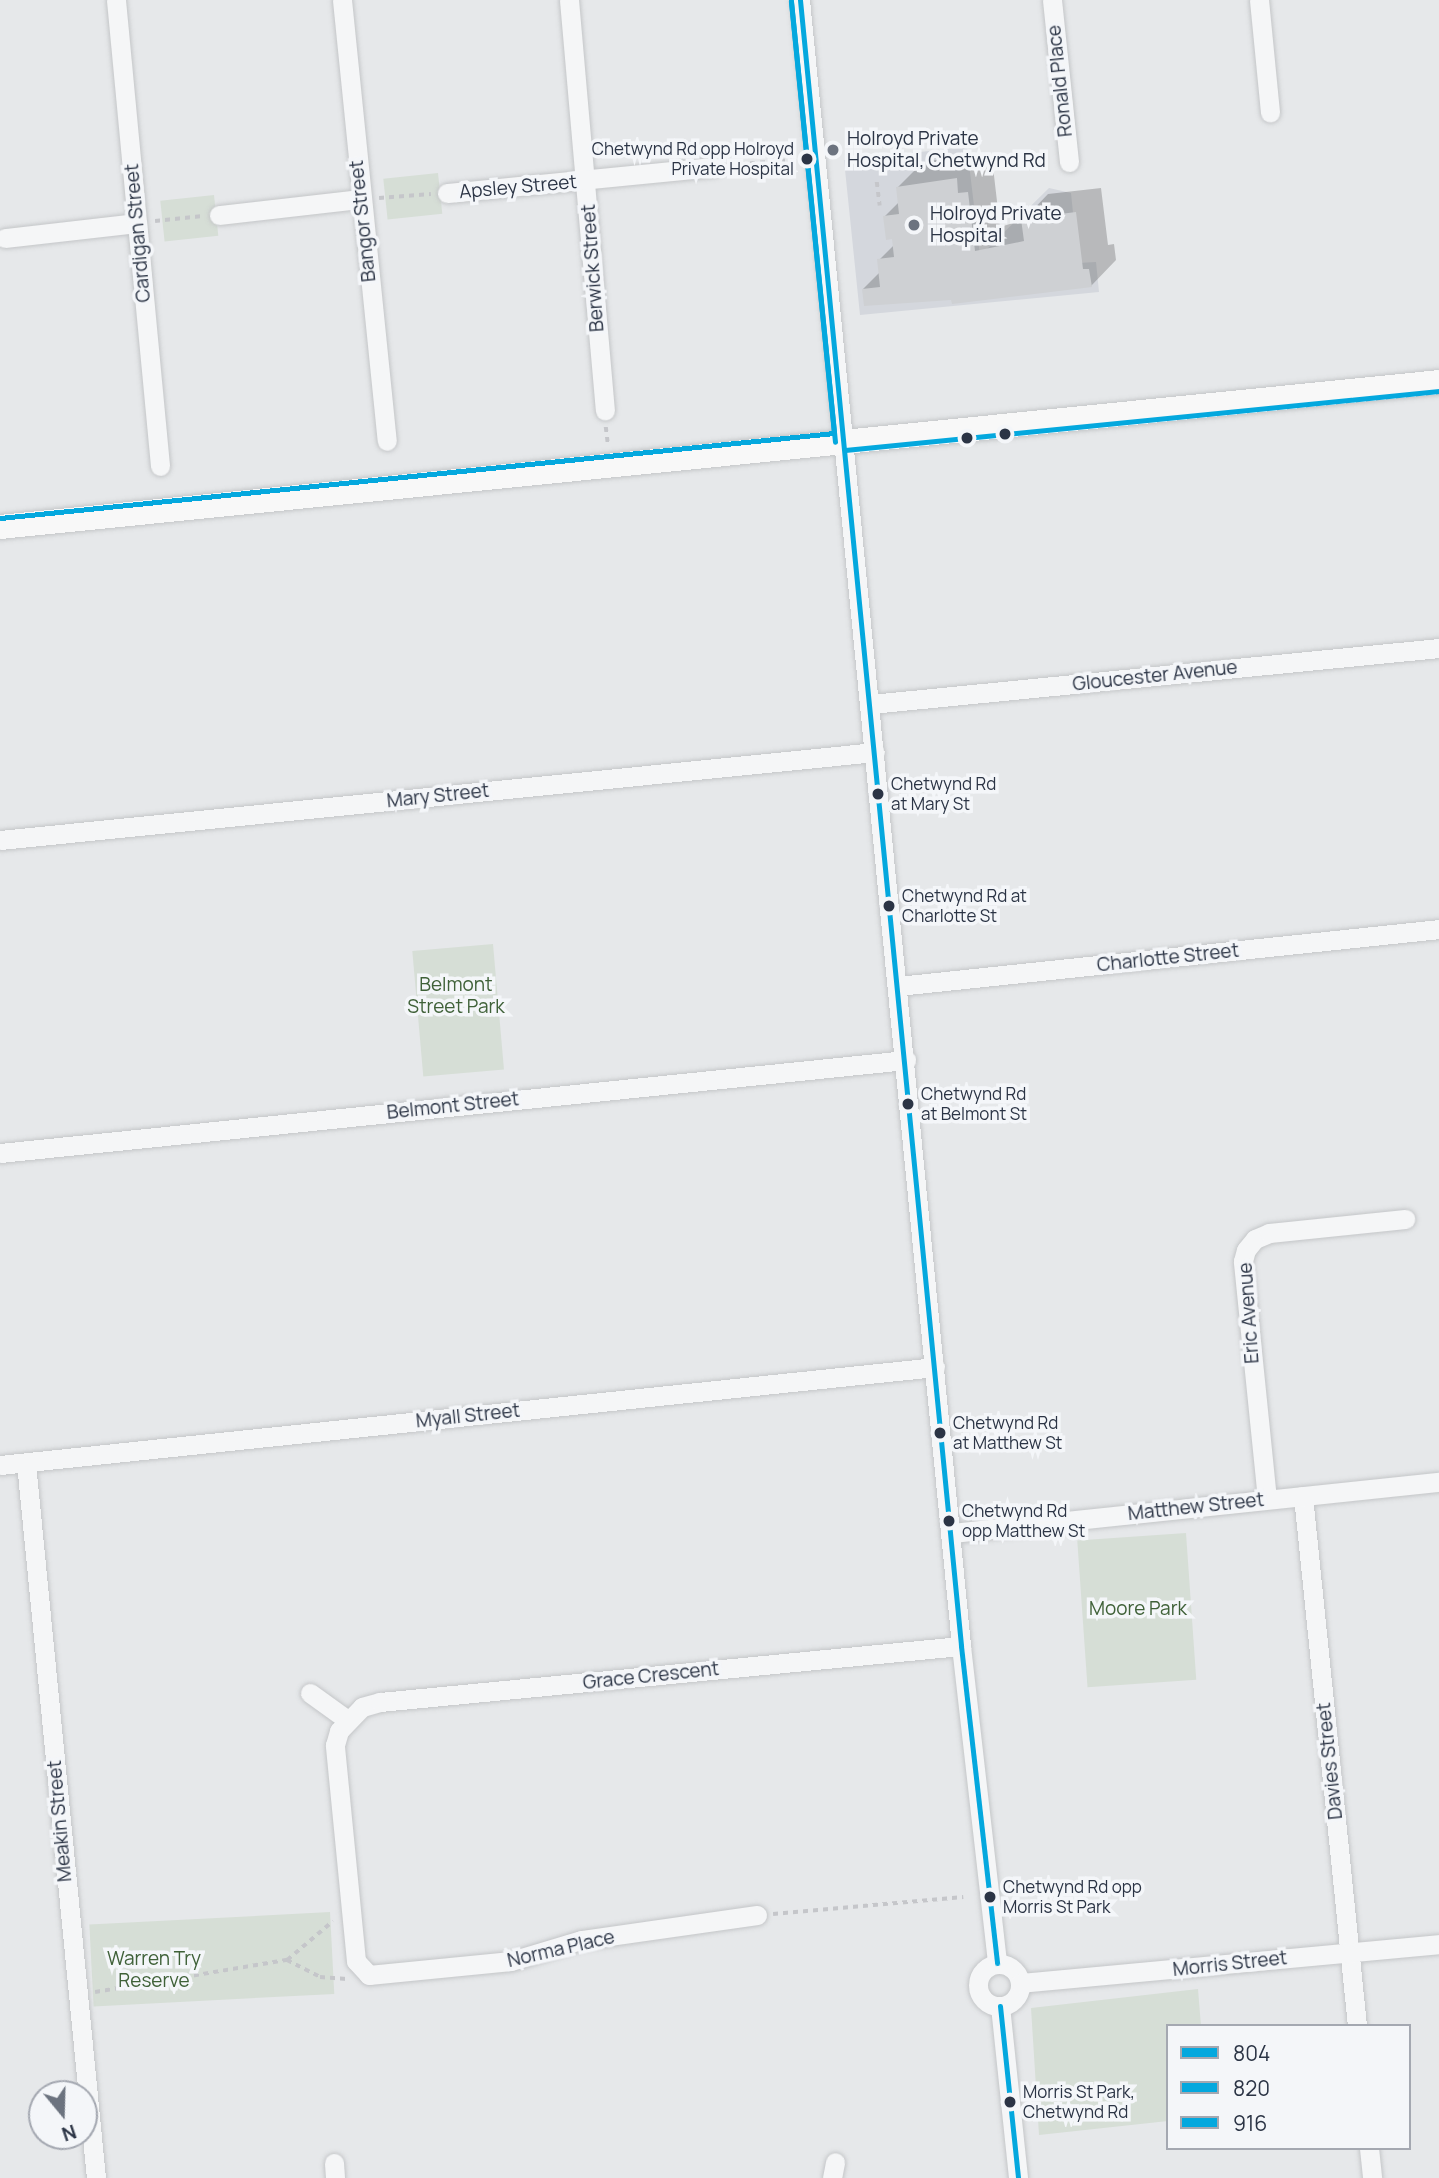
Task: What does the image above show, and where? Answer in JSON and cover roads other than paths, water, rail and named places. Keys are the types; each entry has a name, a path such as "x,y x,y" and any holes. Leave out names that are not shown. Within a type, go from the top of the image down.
{"main road":[{"path":"0,527 1439,382"}],"street":[{"name":"Cardigan Street","path":"116,0 160,466"},
{"name":"Bangor Street","path":"342,0 360,199 387,441"},
{"name":"Berwick Street","path":"569,0 587,180 605,410"},
{"path":"800,0 906,1060 961,1646 997,1963"},
{"name":"Ronald Place","path":"1052,0 1069,162"},
{"path":"1259,0 1270,112"},
{"name":"Apsley Street","path":"447,193 714,167"},
{"path":"219,215 360,199"},
{"path":"5,238 136,223"},
{"name":"Gloucester Avenue","path":"871,704 1439,648"},
{"name":"Mary Street","path":"0,840 875,751"},
{"name":"Charlotte Street","path":"898,986 1439,929"},
{"name":"Belmont Street","path":"0,1153 906,1060"},
{"name":"Eric Avenue","path":"1267,1499 1243,1261 1246,1250 1255,1239 1269,1233 1405,1220"},
{"name":"Myall Street","path":"0,1465 935,1367"},
{"name":"Meakin Street","path":"26,1463 96,2178"},
{"name":"Matthew Street","path":"952,1533 1439,1482"},
{"name":"Davies Street","path":"1303,1496 1357,2024"},
{"name":"Grace Crescent","path":"346,1719 362,1707 380,1702 961,1646"},
{"path":"310,1693 346,1719"},
{"name":"Norma Place","path":"346,1719 335,1745 356,1961 367,1973 511,1961 581,1940 757,1915"},
{"name":"Morris Street","path":"1020,1983 1439,1944"},
{"path":"997,1963 1010,1966 1020,1983 1017,1996 1000,2006 980,1997 977,1983 983,1970 997,1963"},
{"path":"1000,2006 1018,2178"},
{"path":"1369,2150 1372,2178"}],"place":[{"name":"Holroyd Private Hospital, Chetwynd Rd","path":"833,150"},
{"name":"Chetwynd Rd opp Holroyd Private Hospital","path":"807,159"},
{"name":"Holroyd Private Hospital","path":"914,225"},
{"name":"Chetwynd Rd at Mary St","path":"878,794"},
{"name":"Chetwynd Rd at Charlotte St","path":"889,906"},
{"name":"Chetwynd Rd at Belmont St","path":"908,1104"},
{"name":"Chetwynd Rd at Matthew St","path":"940,1433"},
{"name":"Chetwynd Rd opp Matthew St","path":"949,1521"},
{"name":"Chetwynd Rd opp Morris St Park","path":"990,1897"},
{"name":"Morris St Park, Chetwynd Rd","path":"1010,2102"}],"park label":[{"name":"Belmont Street Park","path":"456,996"},
{"name":"Moore Park","path":"1138,1609"},
{"name":"Warren Try Reserve","path":"154,1970"}]}
